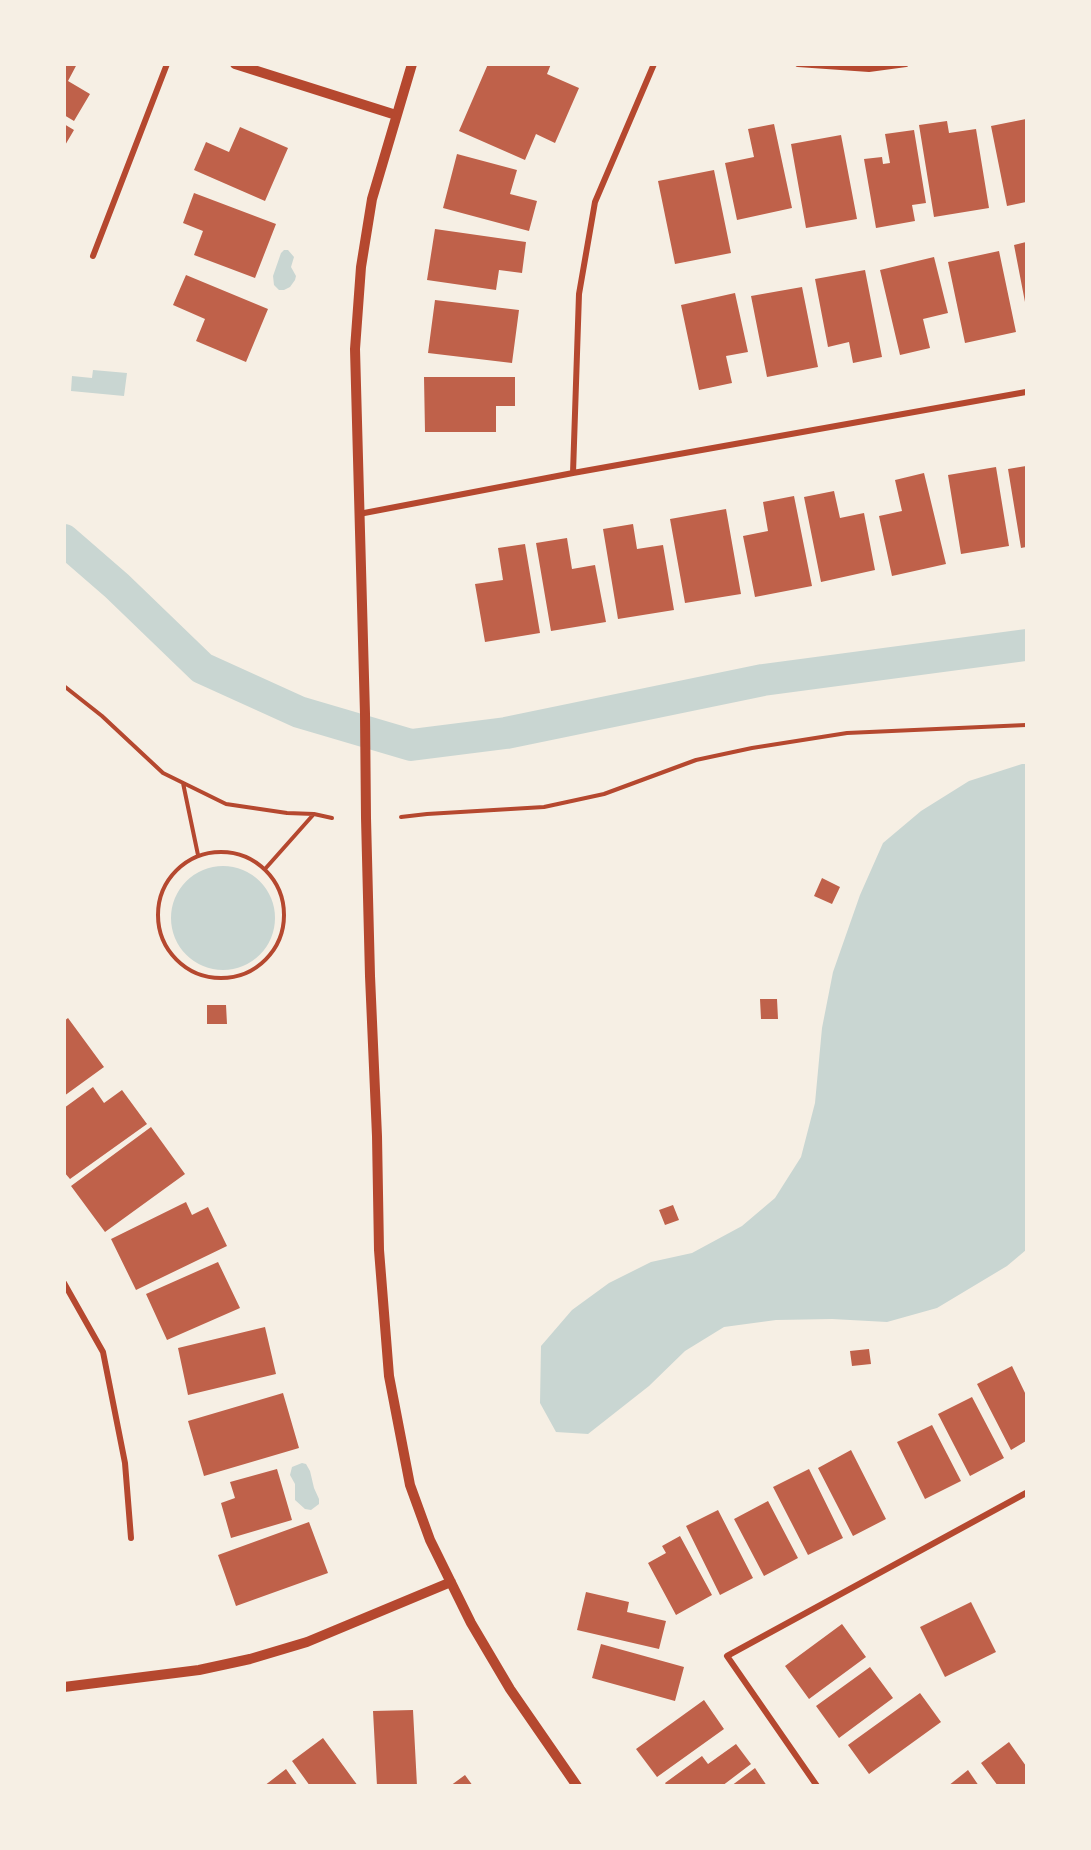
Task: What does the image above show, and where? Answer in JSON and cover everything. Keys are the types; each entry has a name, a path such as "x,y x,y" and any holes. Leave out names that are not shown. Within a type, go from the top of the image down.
{"street":[{"path":"93,256 167,64"},
{"path":"235,64 396,115"},
{"path":"412,64 372,199 361,267 355,349 379,1250 389,1376 410,1485 430,1540 471,1623 510,1689 577,1785"},
{"path":"573,473 579,294 595,202 654,64"},
{"path":"798,64 869,69 906,64"},
{"path":"359,514 573,473 1026,392"},
{"path":"64,1283 103,1352 125,1463 131,1538"},
{"path":"817,1785 727,1656 1026,1493"},
{"path":"64,1687 199,1670 250,1659 307,1641 450,1582"}],"path":[{"path":"64,686 102,716 163,773 183,783 226,804 332,818"},
{"path":"401,817 544,807 604,794 696,760 752,748 847,733 1026,725"},
{"path":"183,783 198,855"},
{"path":"265,869 314,814"},
{"path":"219,851 240,854 260,863 274,879 283,899 285,921 279,942 267,959 251,971 233,977 213,978 194,972 178,961 165,946 158,925 158,903 166,883 179,866 198,855 219,851"}],"shaded area":[{"path":"284,250 288,250 294,257 291,267 296,276 290,287 279,290 274,285 273,276"},
{"path":"93,370 127,373 124,396 71,391 72,376 92,378"},
{"path":"1026,764 1026,1250 1007,1266 937,1308 887,1322 832,1319 776,1320 724,1327 685,1351 649,1386 588,1434 556,1432 540,1403 541,1346 572,1310 609,1283 651,1262 692,1253 742,1226 775,1198 801,1157 815,1103 822,1028 833,972 860,895 883,843 921,811 969,781"},
{"path":"223,866 243,870 260,881 271,898 275,918 271,938 260,955 243,966 223,970 203,966 186,955 175,938 171,918 175,898 186,881 203,870"},
{"path":"302,1463 306,1464 310,1471 319,1499 319,1504 311,1510 305,1509 295,1500 295,1484 290,1475 292,1467"}],"building":[{"path":"64,64 77,64 68,81 90,94 74,121 64,115"},
{"path":"488,64 551,64 547,74 579,88 555,143 536,134 525,160 459,131"},
{"path":"1026,119 1026,202 1007,206 991,126"},
{"path":"947,121 949,133 976,129 989,208 934,217 919,125"},
{"path":"64,124 74,130 64,147"},
{"path":"774,124 792,208 737,220 725,163 754,157 748,129"},
{"path":"240,127 288,148 265,201 194,170 206,142 229,152"},
{"path":"914,130 926,203 912,205 915,221 876,228 864,159 882,157 883,164 890,163 885,134"},
{"path":"841,135 857,219 806,228 791,144"},
{"path":"457,154 517,170 510,194 537,201 529,231 443,208"},
{"path":"714,170 731,253 675,264 658,181"},
{"path":"194,193 276,224 255,278 194,255 203,231 183,223"},
{"path":"435,229 526,242 522,273 499,270 496,290 427,280"},
{"path":"1026,242 1026,302 1025,302 1014,245"},
{"path":"999,251 1016,332 965,343 948,262"},
{"path":"934,257 948,313 923,319 930,348 900,355 880,270"},
{"path":"865,270 882,357 853,363 849,342 828,347 815,279"},
{"path":"186,275 268,309 246,362 196,341 205,319 173,305"},
{"path":"802,287 818,367 767,377 751,296"},
{"path":"735,293 748,352 726,356 732,383 699,390 681,305"},
{"path":"435,300 519,310 512,363 428,353"},
{"path":"424,377 515,377 515,406 496,406 496,432 425,432"},
{"path":"1026,466 1026,547 1021,548 1008,469"},
{"path":"996,467 1009,546 961,554 948,475"},
{"path":"924,473 946,564 892,576 879,516 902,511 895,480"},
{"path":"834,491 840,518 864,513 875,570 821,582 804,497"},
{"path":"794,496 812,586 755,597 743,536 768,531 763,502"},
{"path":"726,509 741,594 685,603 670,519"},
{"path":"633,524 637,549 663,545 674,610 618,619 603,529"},
{"path":"567,538 572,569 595,565 606,622 551,631 536,543"},
{"path":"525,544 540,633 485,642 475,584 503,580 498,548"},
{"path":"822,878 840,887 832,904 814,896"},
{"path":"760,999 777,999 778,1019 761,1019"},
{"path":"207,1005 226,1005 227,1024 207,1024"},
{"path":"68,1018 104,1067 64,1096 64,1021"},
{"path":"93,1087 104,1103 122,1090 147,1124 70,1179 64,1172 64,1108"},
{"path":"151,1127 185,1174 105,1232 71,1186"},
{"path":"186,1202 192,1215 208,1207 227,1246 136,1290 111,1239"},
{"path":"673,1205 679,1220 665,1225 659,1210"},
{"path":"218,1262 240,1308 167,1340 146,1294"},
{"path":"265,1327 276,1374 188,1395 178,1348"},
{"path":"869,1349 871,1364 852,1366 850,1351"},
{"path":"1012,1366 1026,1395 1026,1441 1011,1450 977,1384"},
{"path":"283,1393 299,1448 204,1476 188,1421"},
{"path":"972,1397 1004,1458 970,1476 938,1414"},
{"path":"932,1425 961,1481 925,1499 897,1442"},
{"path":"851,1450 886,1519 853,1536 818,1468"},
{"path":"277,1469 292,1520 231,1538 221,1503 235,1498 230,1482"},
{"path":"809,1469 843,1538 808,1555 773,1487"},
{"path":"768,1501 798,1558 764,1576 734,1519"},
{"path":"718,1510 753,1578 720,1595 686,1526"},
{"path":"309,1522 328,1573 236,1606 218,1555"},
{"path":"680,1536 712,1595 676,1615 648,1563 666,1553 662,1546"},
{"path":"586,1592 629,1602 627,1612 666,1621 659,1649 577,1630"},
{"path":"971,1602 996,1652 945,1677 920,1627"},
{"path":"842,1624 866,1657 809,1699 785,1666"},
{"path":"601,1644 684,1667 675,1701 592,1678"},
{"path":"870,1667 893,1698 839,1738 816,1706"},
{"path":"920,1693 941,1722 869,1774 848,1745"},
{"path":"704,1700 724,1729 657,1777 636,1749"},
{"path":"413,1710 417,1786 377,1786 373,1711"},
{"path":"323,1738 358,1786 310,1786 292,1761"},
{"path":"1009,1742 1026,1766 1026,1786 998,1786 981,1763"},
{"path":"736,1744 751,1764 722,1786 667,1786 665,1783 702,1756 708,1764"},
{"path":"755,1768 767,1786 731,1786"},
{"path":"286,1769 298,1786 264,1786"},
{"path":"968,1770 979,1786 948,1786"},
{"path":"465,1775 473,1786 450,1786"}],"waterway":[{"path":"64,540 117,586 202,668 299,712 411,745 506,733 763,680 1026,645"}]}
